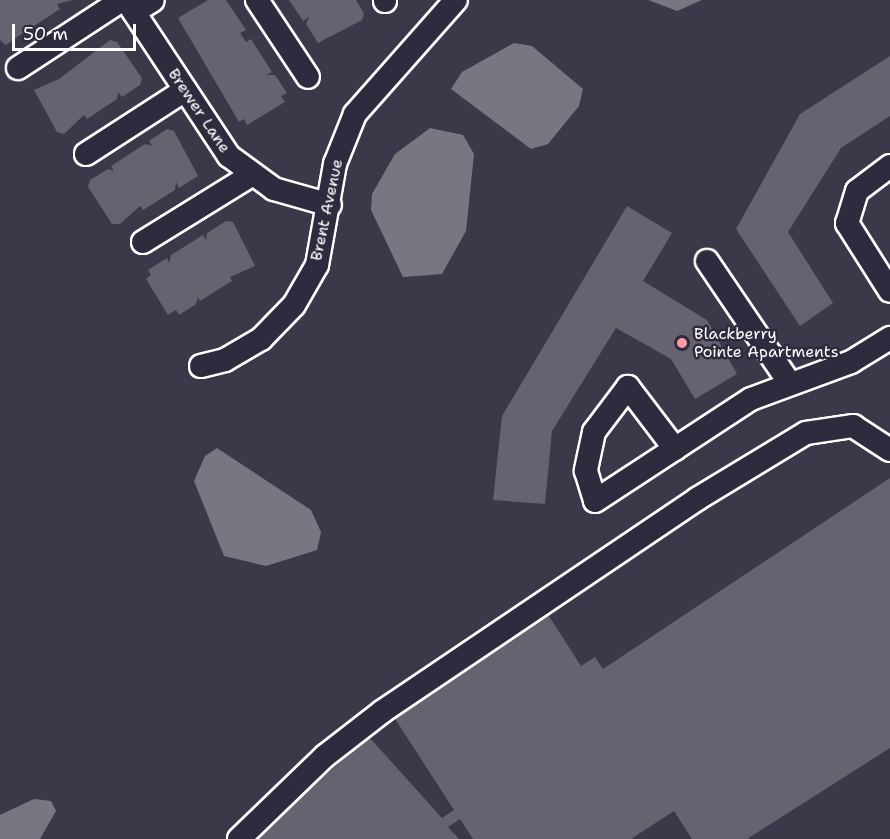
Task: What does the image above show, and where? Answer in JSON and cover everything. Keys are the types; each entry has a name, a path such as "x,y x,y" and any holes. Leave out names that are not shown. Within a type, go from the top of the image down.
{"street":[{"path":"257,0 308,77"},
{"name":"Brent Avenue","path":"201,366 225,360 261,339 294,305 316,265 330,205 335,164 355,114 456,0"},
{"path":"18,68 134,3"},
{"name":"Brewer Lane","path":"134,3 185,90 229,156 274,189 330,205"},
{"path":"86,154 185,90"},
{"path":"887,279 847,223 857,191 890,166"},
{"path":"144,242 253,174"},
{"path":"707,261 789,382"},
{"path":"675,448 628,387 594,432 586,471 595,501 751,399 789,382 851,362 890,338"},
{"path":"239,839 325,756 383,711 697,499 806,433 853,426 890,450"}],"shaded area":[{"path":"648,0 702,0 677,11"},
{"path":"514,43 532,46 583,89 579,106 548,144 531,149 451,89 462,72"},
{"path":"430,128 463,135 474,154 466,231 442,274 403,277 371,210 372,194 395,154"},
{"path":"217,448 311,510 321,532 317,550 266,566 224,556 194,481 205,456"},
{"path":"34,799 51,801 56,811 40,839 0,839 0,815"}],"building":[{"path":"0,0 73,0 57,4 60,9 28,30 21,28 24,32 6,45 0,40"},
{"path":"208,0 226,0 246,30 240,33 246,42 251,39 272,72 266,75 275,75 287,93 281,96 285,102 247,125 244,119 239,122 178,18"},
{"path":"289,0 356,0 364,13 362,20 318,43 306,24 309,17 303,21"},
{"path":"110,40 117,42 142,78 140,85 122,97 118,92 117,99 87,119 84,115 64,134 57,132 34,90 59,79"},
{"name":"Blackberry Pointe Apartments","path":"890,56 890,116 841,148 788,232 833,303 800,326 736,229 800,114"},
{"path":"167,129 174,131 198,176 179,188 176,182 175,190 143,210 140,206 120,224 112,224 88,187 90,180 108,169 114,171 111,166 145,144 152,146 149,141"},
{"name":"Blackberry Pointe Apartments","path":"627,206 672,233 643,281 707,320 737,374 695,399 671,359 616,328 552,431 545,504 493,500 502,416"},
{"path":"226,221 233,222 255,266 230,277 232,281 200,301 198,297 196,304 179,315 176,310 168,315 146,279 151,275 148,270 167,258 169,263 171,255 203,235 206,240 207,233"},
{"path":"890,478 890,748 747,839 692,839 674,811 631,839 473,839 460,819 448,827 459,839 252,839 369,737 442,818 454,810 390,711 545,610 581,666 595,657 603,669"}],"place":[{"name":"Blackberry Pointe Apartments","path":"682,343"}]}
